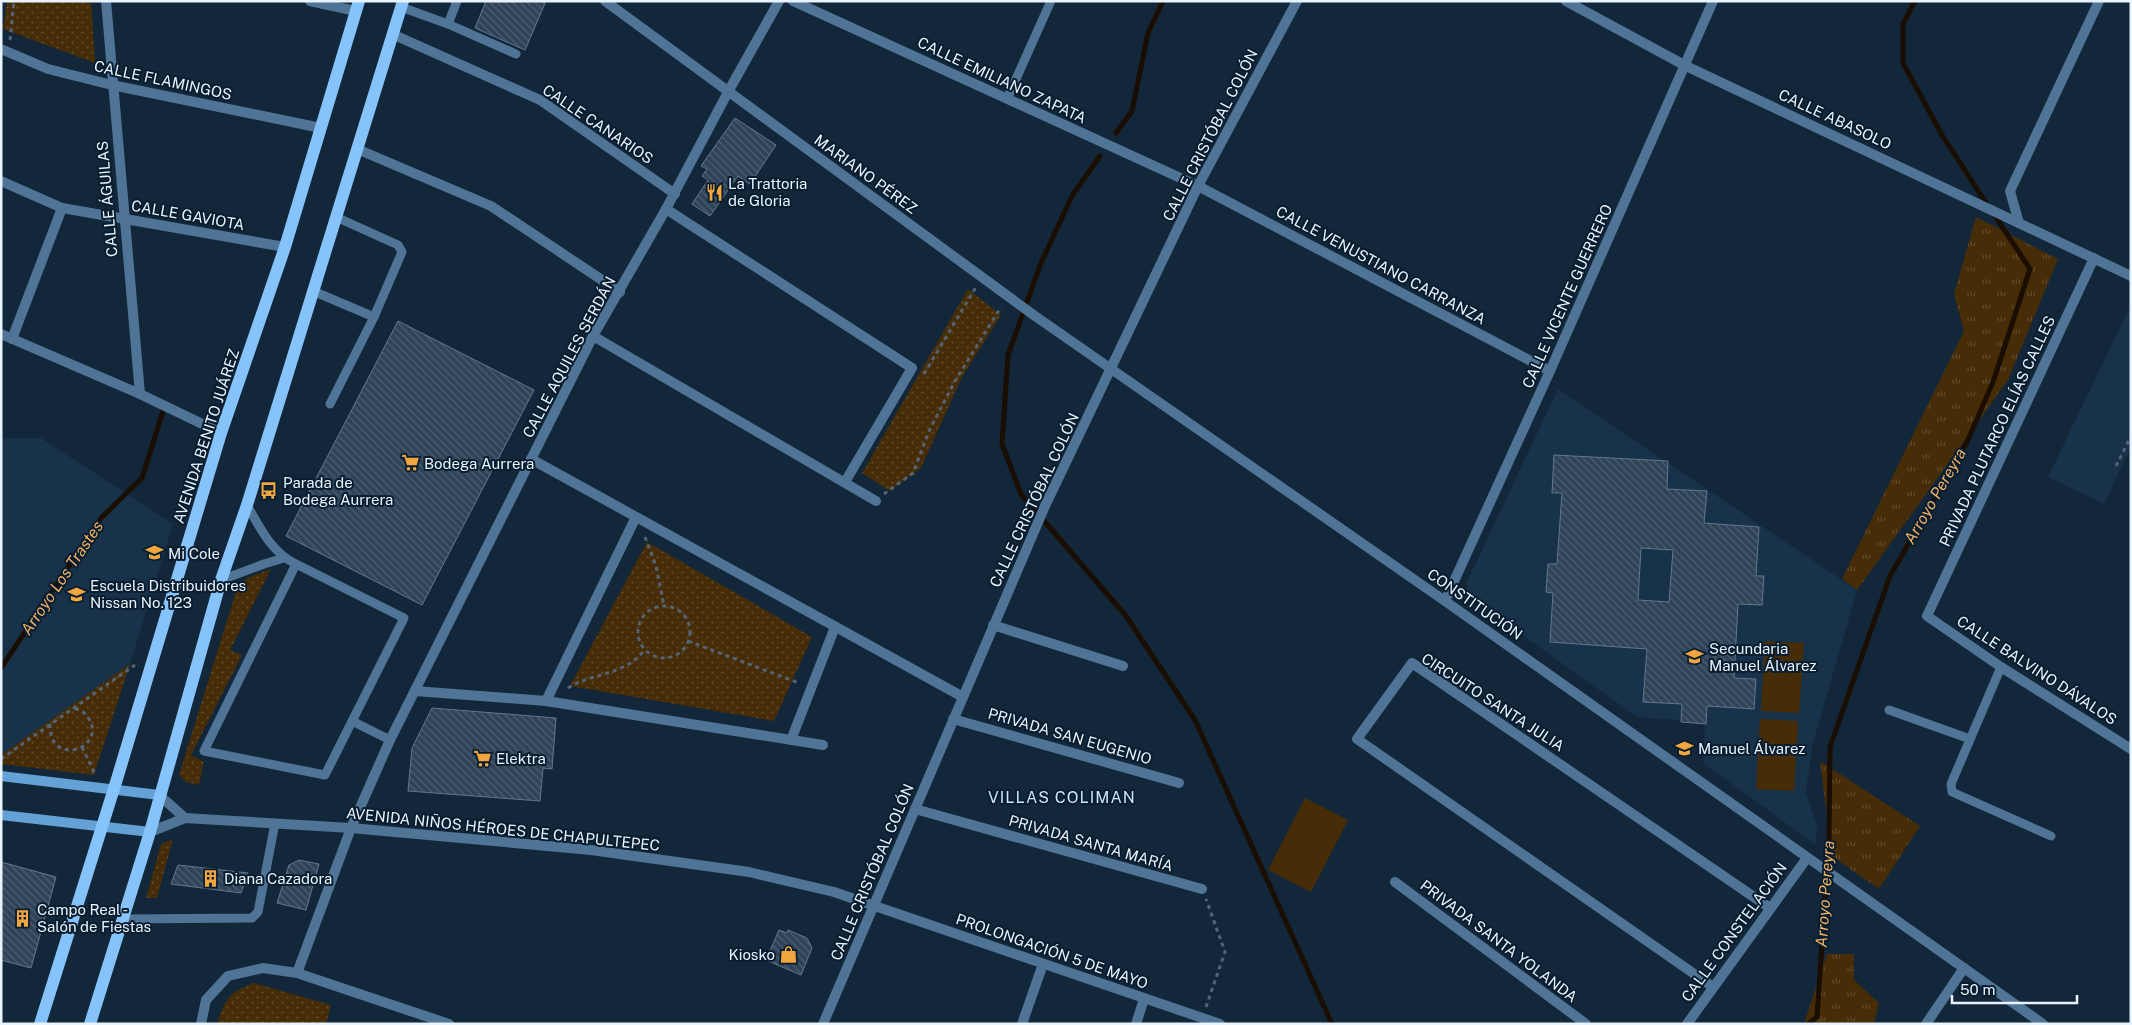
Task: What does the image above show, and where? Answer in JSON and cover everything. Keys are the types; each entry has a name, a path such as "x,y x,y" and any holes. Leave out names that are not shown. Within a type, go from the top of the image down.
{"main road":[{"path":"90,1024 150,832 221,580 247,505 402,4"},
{"name":"AVENIDA BENITO JUÁREZ","path":"40,1024 114,789 222,433 285,247 357,6"},
{"path":"1,776 159,795"},
{"name":"AVENIDA NIÑOS HÉROES DE CHAPULTEPEC","path":"1,815 150,832"}],"street":[{"name":"CALLE ÁGUILAS","path":"106,1 140,394"},
{"path":"310,1 357,6"},
{"name":"MARIANO PÉREZ","path":"605,1 1034,316 1112,368"},
{"name":"CALLE AQUILES SERDÁN","path":"297,973 351,828 390,740 593,336 675,194 728,92 779,1"},
{"name":"CALLE EMILIANO ZAPATA","path":"794,1 1198,186"},
{"name":"CALLE CRISTÓBAL COLÓN","path":"823,1024 1045,506 1198,186 1297,1"},
{"name":"CALLE ABASOLO","path":"1566,1 1686,66 2131,276"},
{"name":"CALLE VICENTE GUERRERO","path":"1445,601 1550,371 1713,1"},
{"path":"2019,223 2010,191 2099,1"},
{"name":"CALLE CANARIOS","path":"392,34 540,100 675,194"},
{"name":"CALLE FLAMINGOS","path":"5,51 48,69 112,85 321,128"},
{"path":"357,149 491,206 620,292"},
{"name":"CALLE GAVIOTA","path":"1,181 62,208 285,247"},
{"name":"CALLE VENUSTIANO CARRANZA","path":"1198,186 1550,371"},
{"path":"12,339 62,208"},
{"path":"666,209 912,368 845,482"},
{"name":"PRIVADA PLUTARCO ELÍAS CALLES","path":"1927,616 2094,258"},
{"path":"1,334 140,394 222,433"},
{"path":"593,336 876,501"},
{"name":"CONSTITUCIÓN","path":"1112,368 2043,1024"},
{"path":"531,459 962,697"},
{"path":"546,701 636,517"},
{"name":"CALLE BALVINO DÁVALOS","path":"1927,616 2001,667 2131,749"},
{"path":"994,625 1123,666"},
{"path":"791,740 835,627"},
{"name":"CIRCUITO SANTA JULIA","path":"1713,987 1357,739 1412,663 1770,908"},
{"path":"415,691 546,701 823,745"},
{"name":"PRIVADA SAN EUGENIO","path":"953,719 1179,783"},
{"path":"159,795 184,818"},
{"name":"PRIVADA SANTA MARÍA","path":"915,809 1202,889"},
{"name":"AVENIDA NIÑOS HÉROES DE CHAPULTEPEC","path":"150,832 184,818 351,828 591,850 749,872 834,892 874,906"},
{"name":"CALLE CONSTELACIÓN","path":"1687,1024 1806,858"},
{"name":"PRIVADA SANTA YOLANDA","path":"1395,882 1586,1024"},
{"name":"PROLONGACIÓN 5 DE MAYO","path":"874,906 1220,1024"},
{"path":"1022,1024 1043,964"},
{"path":"201,1024 206,1000 228,976 263,968 297,973 449,1024"},
{"path":"1926,1024 1964,968"},
{"path":"1136,1024 1144,999"}],"lane":[{"path":"448,24 456,1"},
{"path":"1007,98 1050,3"},
{"path":"402,4 516,54"},
{"path":"330,404 374,316 402,252 398,245 336,217"},
{"path":"313,291 374,316"},
{"path":"247,505 261,530 284,558 296,564 404,618 325,775 204,751 296,564"},
{"path":"221,580 284,558"},
{"path":"2001,667 1950,784 1952,792 2051,836"},
{"path":"1889,710 1970,739"},
{"path":"352,721 390,740"},
{"path":"124,918 252,918 258,912 275,824"}],"path":[{"path":"5,51 14,1"},
{"path":"912,368 924,375 982,277"},
{"path":"876,501 913,473 929,431 955,381 1010,297"},
{"path":"2116,466 2131,436"},
{"path":"636,517 656,566 664,606"},
{"path":"656,607 672,607 685,617 689,625 688,641 677,654 669,657 660,657 645,649 640,642 638,634 642,617 656,607"},
{"path":"688,641 812,688"},
{"path":"546,701 584,679 618,671 634,662 645,649"},
{"path":"1,759 135,665"},
{"path":"50,724 50,732 56,745 69,750 82,747 91,737 92,724 84,713 73,708"},
{"path":"82,747 97,778"},
{"path":"1202,889 1225,952 1202,1018"}],"shaded area":[{"path":"2131,305 2131,447 2104,504 2048,477"},
{"name":"Secundaria Manuel Álvarez","path":"1558,389 1857,590 1812,747 1806,792 1817,826 1816,845 1703,763 1705,722 1637,717 1469,597 1466,584"},
{"name":"Escuela Distribuidores Nissan No. 123","path":"1,438 41,438 173,524 130,664 1,755"}],"green space":[{"path":"7,1 91,1 95,63 3,29"},
{"path":"1976,217 2058,259 2008,380 1857,590 1842,579 1964,331 1954,294"},
{"path":"968,289 1001,315 962,377 921,468 890,491 862,473"},
{"path":"647,542 812,637 774,721 570,686"},
{"path":"271,569 230,650 242,655 191,755 204,762 199,785 186,782 179,775 238,585 249,577"},
{"path":"1765,641 1804,643 1799,713 1761,711"},
{"path":"130,664 94,775 1,764 1,755"},
{"path":"1760,719 1798,721 1794,791 1756,789"},
{"path":"1820,761 1920,826 1879,889 1832,856"},
{"path":"1305,798 1348,820 1311,892 1268,870"},
{"path":"173,839 157,898 146,898 161,844"},
{"path":"1827,954 1854,954 1854,980 1879,1003 1874,1024 1804,1024"},
{"path":"254,983 331,1005 326,1024 217,1024 229,997"}],"building":[{"path":"486,1 546,1 525,50 475,28"},
{"path":"735,118 776,145 750,184 738,176 710,216 692,204 708,180 702,176 707,169 701,166"},
{"name":"Bodega Aurrera","path":"398,321 534,390 422,605 286,536"},
{"path":"1554,455 1668,461 1667,489 1707,491 1704,523 1759,527 1756,576 1764,576 1762,605 1738,604 1734,678 1756,679 1754,709 1707,706 1706,724 1681,722 1682,704 1643,702 1647,649 1550,642 1553,593 1546,592 1548,564 1557,564 1562,493 1552,493","holes":["1641,548 1673,550 1669,602 1638,600"]},
{"name":"Elektra","path":"432,708 556,718 552,769 543,768 540,801 408,791 412,748"},
{"path":"299,860 319,864 306,910 277,903 289,865"},
{"name":"Campo Real - Salón de Fiestas","path":"1,862 56,877 31,968 1,960"},
{"name":"Diana Cazadora","path":"178,865 248,873 241,893 171,884"},
{"name":"Kiosko","path":"779,930 787,933 788,930 807,938 812,948 801,975 766,960"}],"waterway":[{"path":"1116,133 1132,111 1148,33 1163,1"},
{"name":"Arroyo Pereyra","path":"1915,1 1903,24 1903,63 1942,135 1988,206"},
{"path":"1100,156 1072,196 1041,263 1008,355 1002,444 1021,494 1126,616 1195,720 1332,1024"},
{"name":"Arroyo Pereyra","path":"1808,1024 1817,1017 1829,839 1830,747 1890,576 1967,442 1993,382 2030,269 1993,213"},
{"name":"Arroyo Los Trastes","path":"1,668 101,518 142,478 163,411"}],"place":[{"name":"La Trattoria de Gloria","path":"714,192"},
{"name":"Bodega Aurrera","path":"410,463"},
{"name":"Parada de Bodega Aurrera","path":"269,491"},
{"name":"Mi Cole","path":"154,553"},
{"name":"Escuela Distribuidores Nissan No. 123","path":"76,594"},
{"name":"Secundaria Manuel Álvarez","path":"1695,657"},
{"name":"Manuel Álvarez","path":"1684,748"},
{"name":"Elektra","path":"482,758"},
{"name":"Diana Cazadora","path":"210,878"},
{"name":"Campo Real - Salón de Fiestas","path":"23,918"},
{"name":"Kiosko","path":"789,954"}],"district":[{"name":"VILLAS COLIMAN","path":"1062,797"}]}
